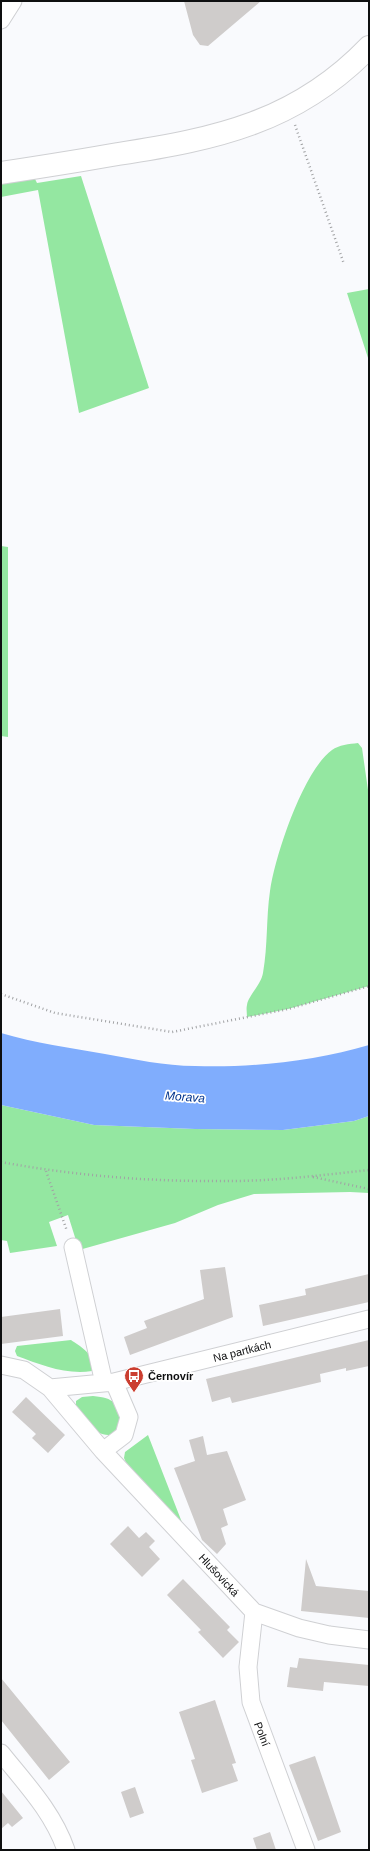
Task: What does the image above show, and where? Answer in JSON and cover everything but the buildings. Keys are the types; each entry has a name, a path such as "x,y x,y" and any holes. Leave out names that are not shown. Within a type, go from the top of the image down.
{"main road":[{"path":"1,173 172,146 210,137 245,126 289,108 318,91 349,68 369,47"}],"street":[{"path":"1,20 13,1"},
{"path":"73,1247 109,1383 129,1417 124,1435 103,1451"},
{"name":"Na partkách","path":"50,1388 109,1383 369,1319"},
{"name":"Hlušovická","path":"1,1365 24,1370 50,1388 103,1451 254,1612 299,1628 329,1635 369,1640"},
{"name":"Polní","path":"254,1612 248,1667 251,1702 306,1850"},
{"path":"1,1753 42,1804 62,1838 66,1850"}],"path":[{"path":"289,108 308,158 344,264"},
{"path":"1,994 56,1013 172,1032 288,1009 369,986"},
{"path":"1,1162 46,1171 168,1181 232,1181 310,1176 369,1170"},
{"path":"46,1171 73,1247"},
{"path":"310,1176 369,1189"}],"green space":[{"path":"81,176 149,388 79,413 38,190 1,197 1,183 35,179 37,183"},
{"path":"369,289 369,361 347,293"},
{"path":"1,546 8,547 8,737 1,736"},
{"path":"358,743 362,748 369,797 369,986 288,1009 247,1017 248,1002 260,982 263,973 266,952 270,891 278,857 292,815 311,776 321,761 335,748"},
{"path":"1,1105 94,1125 195,1129 283,1130 354,1121 369,1116 369,1193 254,1194 218,1205 175,1223 79,1250 68,1215 49,1222 57,1246 10,1253 7,1241 1,1240"},
{"path":"71,1340 88,1352 91,1356 93,1361 92,1371 73,1372 54,1368 17,1356 15,1351 17,1346"},
{"path":"93,1396 106,1398 116,1406 121,1423 115,1434 108,1435 97,1432 76,1410 76,1401 82,1397"},
{"path":"148,1435 183,1525 128,1467 124,1458 125,1452"}],"water":[{"name":"Morava","path":"1,1033 27,1040 150,1062 184,1066 238,1066 283,1062 348,1051 369,1045 369,1116 354,1121 283,1130 195,1129 94,1125 1,1105"}],"place":[{"name":"Černovír","path":"134,1393"}]}
